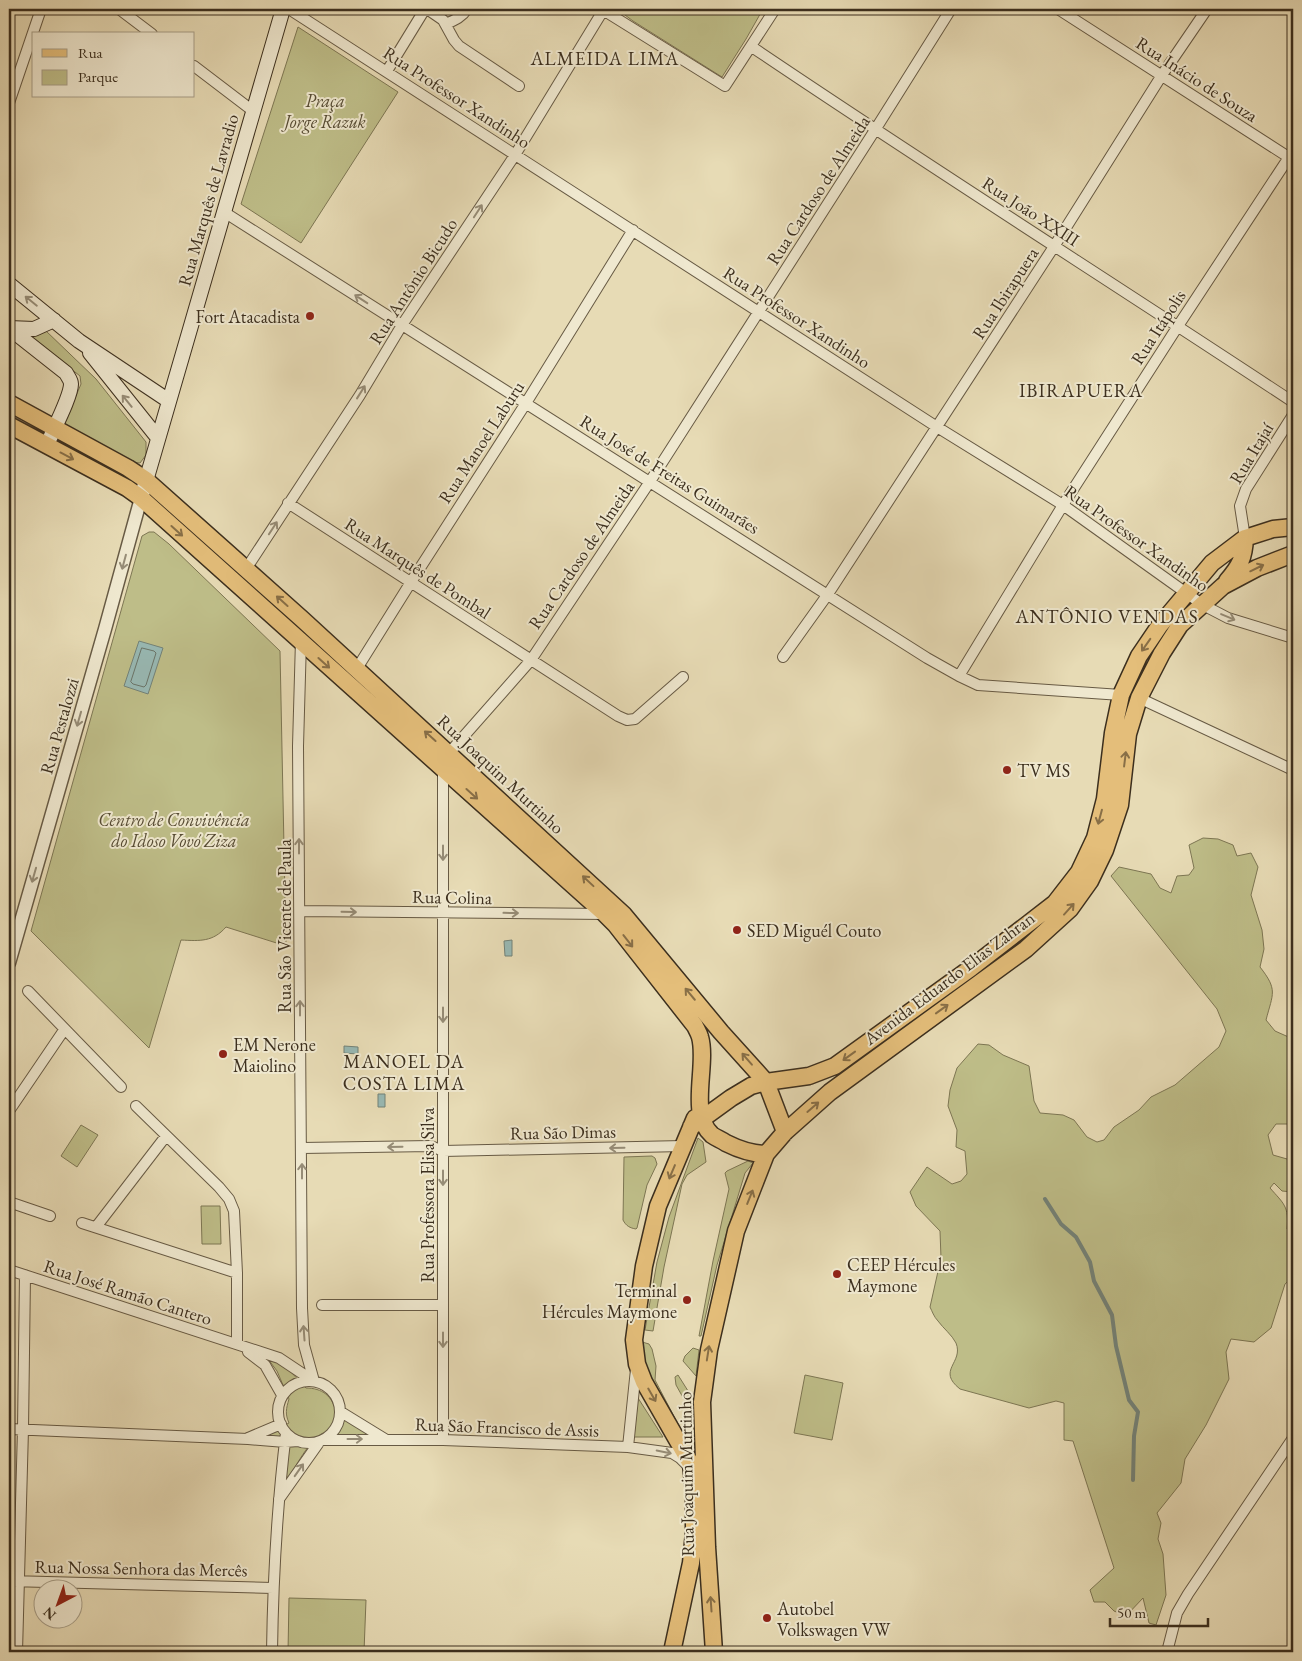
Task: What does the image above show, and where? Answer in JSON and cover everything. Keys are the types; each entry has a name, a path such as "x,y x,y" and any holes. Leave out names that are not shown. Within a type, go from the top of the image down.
{"main road":[{"name":"Rua Marquês de Lavradio","path":"141,498 283,9"},
{"path":"9,284 80,341 169,401"},
{"path":"9,328 34,329 54,320"},
{"path":"9,328 66,373 69,378 71,385 68,396 47,445"},
{"path":"80,341 158,438"},
{"name":"Rua Joaquim Murtinho","path":"9,403 128,468 146,480 302,619 624,914 721,1032 766,1082 785,1132"},
{"name":"Rua Joaquim Murtinho","path":"9,425 128,488 141,498 605,914 615,924 695,1026 702,1050 700,1103 697,1123 683,1146 658,1206 644,1266 634,1340 637,1364 644,1382 691,1464 694,1534 691,1564 672,1652"},
{"name":"Avenida Eduardo Elias Zahran","path":"697,1123 751,1086 809,1076 835,1066 971,968 1054,903 1079,872 1095,838 1105,799 1113,733 1121,695 1139,656 1160,625 1212,563 1245,538 1273,529 1293,527"},
{"path":"1223,586 1240,564 1244,552 1245,538"},
{"name":"Avenida Eduardo Elias Zahran","path":"766,1154 785,1132 830,1092 1026,949 1070,909 1090,881 1105,850 1120,805 1128,734 1139,698 1162,653 1180,625 1223,586 1256,568 1293,554"},
{"path":"697,1123 712,1135 729,1144 745,1151 766,1154"},
{"name":"Rua Joaquim Murtinho","path":"714,1652 706,1537 702,1402 708,1350 736,1231 766,1154"}],"street":[{"path":"34,32 42,9"},
{"path":"119,9 149,32"},
{"name":"Rua Professor Xandinho","path":"290,9 937,427 1064,505 1203,605 1228,618 1293,638"},
{"path":"387,71 426,9 446,24 459,46 519,86"},
{"path":"446,24 457,20 467,9"},
{"path":"604,9 726,86 774,9"},
{"name":"Rua Antônio Bicudo","path":"246,569 360,395 402,326 515,155 604,9"},
{"name":"Rua Cardoso de Almeida","path":"449,753 531,660 651,480 951,9"},
{"name":"Rua Inácio de Souza","path":"1058,9 1292,156"},
{"name":"Rua Ibirapuera","path":"783,657 828,594 1055,246 1162,75 1207,9"},
{"path":"9,103 32,37"},
{"name":"Rua João XXIII","path":"752,47 875,130 1293,402"},
{"path":"195,67 253,111"},
{"name":"Rua Itápolis","path":"958,676 1178,326 1292,156"},
{"name":"Rua José de Freitas Guimarães","path":"224,212 402,326 651,480 927,658 958,676 978,685 1121,695"},
{"name":"Rua Manoel Laburu","path":"356,670 410,582 526,403 633,230"},
{"name":"Rua Itajaí","path":"1245,538 1240,506 1246,490 1293,415"},
{"name":"Rua Pestalozzi","path":"9,963 106,629 141,498"},
{"name":"Rua Marquês de Pombal","path":"288,503 627,720 635,719 683,677"},
{"name":"Rua São Vicente de Paula","path":"302,619 298,746 302,1308 304,1345 313,1380"},
{"path":"1139,698 1293,770"},
{"name":"Rua Professora Elisa Silva","path":"443,769 443,1440"},
{"name":"Rua Colina","path":"300,911 605,914"},
{"path":"28,991 121,1087"},
{"path":"9,1111 64,1030"},
{"path":"136,1106 229,1199 234,1211 237,1273 236,1344 265,1364 282,1395"},
{"path":"96,1227 166,1136"},
{"name":"Rua São Dimas","path":"302,1148 431,1146 443,1151 683,1146"},
{"path":"9,1202 50,1216"},
{"path":"82,1223 237,1273"},
{"name":"Rua José Ramão Cantero","path":"9,1270 279,1358 313,1380"},
{"path":"17,1652 14,1581 23,1430 25,1275"},
{"path":"322,1305 443,1305"},
{"path":"628,1448 637,1364"},
{"path":"272,1652 273,1588 278,1500 284,1433 278,1406 282,1395 290,1386 301,1381 313,1380 322,1383 335,1394 341,1412 337,1428 323,1440 278,1500"},
{"path":"341,1412 386,1440"},
{"path":"9,1429 248,1439 284,1433 298,1441 312,1444 323,1440"},
{"path":"248,1439 284,1433"},
{"path":"1167,1652 1177,1613 1188,1594 1293,1438"},
{"name":"Rua São Francisco de Assis","path":"323,1440 443,1440 628,1448 672,1453 683,1461 692,1474"},
{"name":"Rua Nossa Senhora das Mercês","path":"14,1581 273,1588"}],"green space":[{"path":"617,9 763,9 722,77"},
{"name":"Praça Jorge Razuk","path":"298,27 398,92 301,243 241,204"},
{"path":"45,330 96,379 146,442 146,455 140,463 132,462 64,424 81,384 80,376 27,334"},
{"name":"Centro de Convivência do Idoso Vovó Ziza","path":"149,532 154,532 169,544 280,651 286,946 226,927 211,938 181,940 149,1048 31,931 142,536"},
{"path":"1203,838 1218,839 1233,845 1237,856 1251,853 1258,867 1251,895 1262,930 1264,949 1260,967 1272,987 1271,1004 1266,1020 1275,1031 1293,1039 1293,1124 1276,1124 1268,1135 1273,1155 1293,1163 1293,1192 1282,1191 1274,1183 1270,1188 1285,1206 1287,1229 1293,1231 1293,1277 1285,1284 1271,1328 1254,1342 1231,1339 1226,1352 1229,1379 1206,1425 1185,1459 1181,1483 1157,1513 1161,1523 1158,1539 1163,1554 1166,1595 1156,1625 1149,1623 1143,1598 1126,1616 1114,1611 1105,1602 1094,1602 1090,1590 1114,1568 1073,1441 1064,1440 1064,1403 1056,1401 1029,1408 960,1389 950,1377 950,1371 957,1356 956,1343 934,1316 930,1307 941,1258 940,1231 916,1206 910,1192 927,1167 952,1184 961,1181 967,1174 965,1151 956,1147 957,1130 948,1106 950,1090 957,1068 978,1044 989,1045 1003,1055 1029,1066 1034,1101 1040,1113 1063,1115 1074,1120 1087,1137 1097,1142 1104,1140 1114,1127 1139,1110 1151,1097 1175,1085 1219,1047 1226,1031 1217,1009 1111,876 1119,867 1151,874 1160,888 1171,893 1177,876 1189,875 1194,868 1189,845"},
{"path":"81,1125 98,1135 77,1167 61,1156"},
{"path":"698,1138 703,1142 706,1162 687,1175 682,1184 664,1267 653,1331 645,1330 657,1262 669,1217"},
{"path":"652,1156 657,1164 647,1185 637,1228 634,1229 623,1220 624,1157"},
{"path":"748,1161 753,1163 745,1173 717,1265 701,1336 699,1336 729,1189 725,1173"},
{"path":"201,1206 220,1206 221,1244 202,1244"},
{"path":"642,1342 649,1344 652,1349 656,1366 655,1380 680,1428 677,1429 645,1364"},
{"path":"693,1348 699,1350 696,1376 683,1361"},
{"path":"265,1355 290,1371 306,1388 322,1391 332,1402 336,1413 376,1438 323,1433 306,1450 282,1490 289,1439 261,1437 289,1423 286,1411 289,1399 277,1371"},
{"path":"678,1375 695,1402 695,1419 676,1385 675,1377"},
{"path":"805,1375 843,1383 832,1440 794,1433"},
{"path":"638,1398 663,1437 634,1437"},
{"path":"289,1598 366,1600 364,1652 288,1652"}],"water":[{"path":"139,641 163,648 148,694 124,686"},
{"path":"512,940 512,956 505,956 504,941"},
{"path":"344,1046 358,1047 358,1054 344,1053"},
{"path":"378,1094 385,1094 385,1107 378,1107"}],"waterway":[{"path":"1045,1199 1061,1224 1076,1237 1090,1262 1094,1281 1112,1315 1116,1346 1129,1400 1138,1412 1134,1436 1133,1480"}],"place":[{"name":"Fort Atacadista","path":"310,316"},
{"name":"TV MS","path":"1007,770"},
{"name":"SED Miguél Couto","path":"737,930"},
{"name":"EM Nerone Maiolino","path":"223,1054"},
{"name":"CEEP Hércules Maymone","path":"837,1274"},
{"name":"Terminal Hércules Maymone","path":"687,1300"},
{"name":"Autobel Volkswagen VW","path":"767,1618"}],"district":[{"name":"ALMEIDA LIMA","path":"605,58"},
{"name":"IBIRAPUERA","path":"1081,390"},
{"name":"ANTÔNIO VENDAS","path":"1107,616"},
{"name":"MANOEL DA COSTA LIMA","path":"404,1072"}]}
